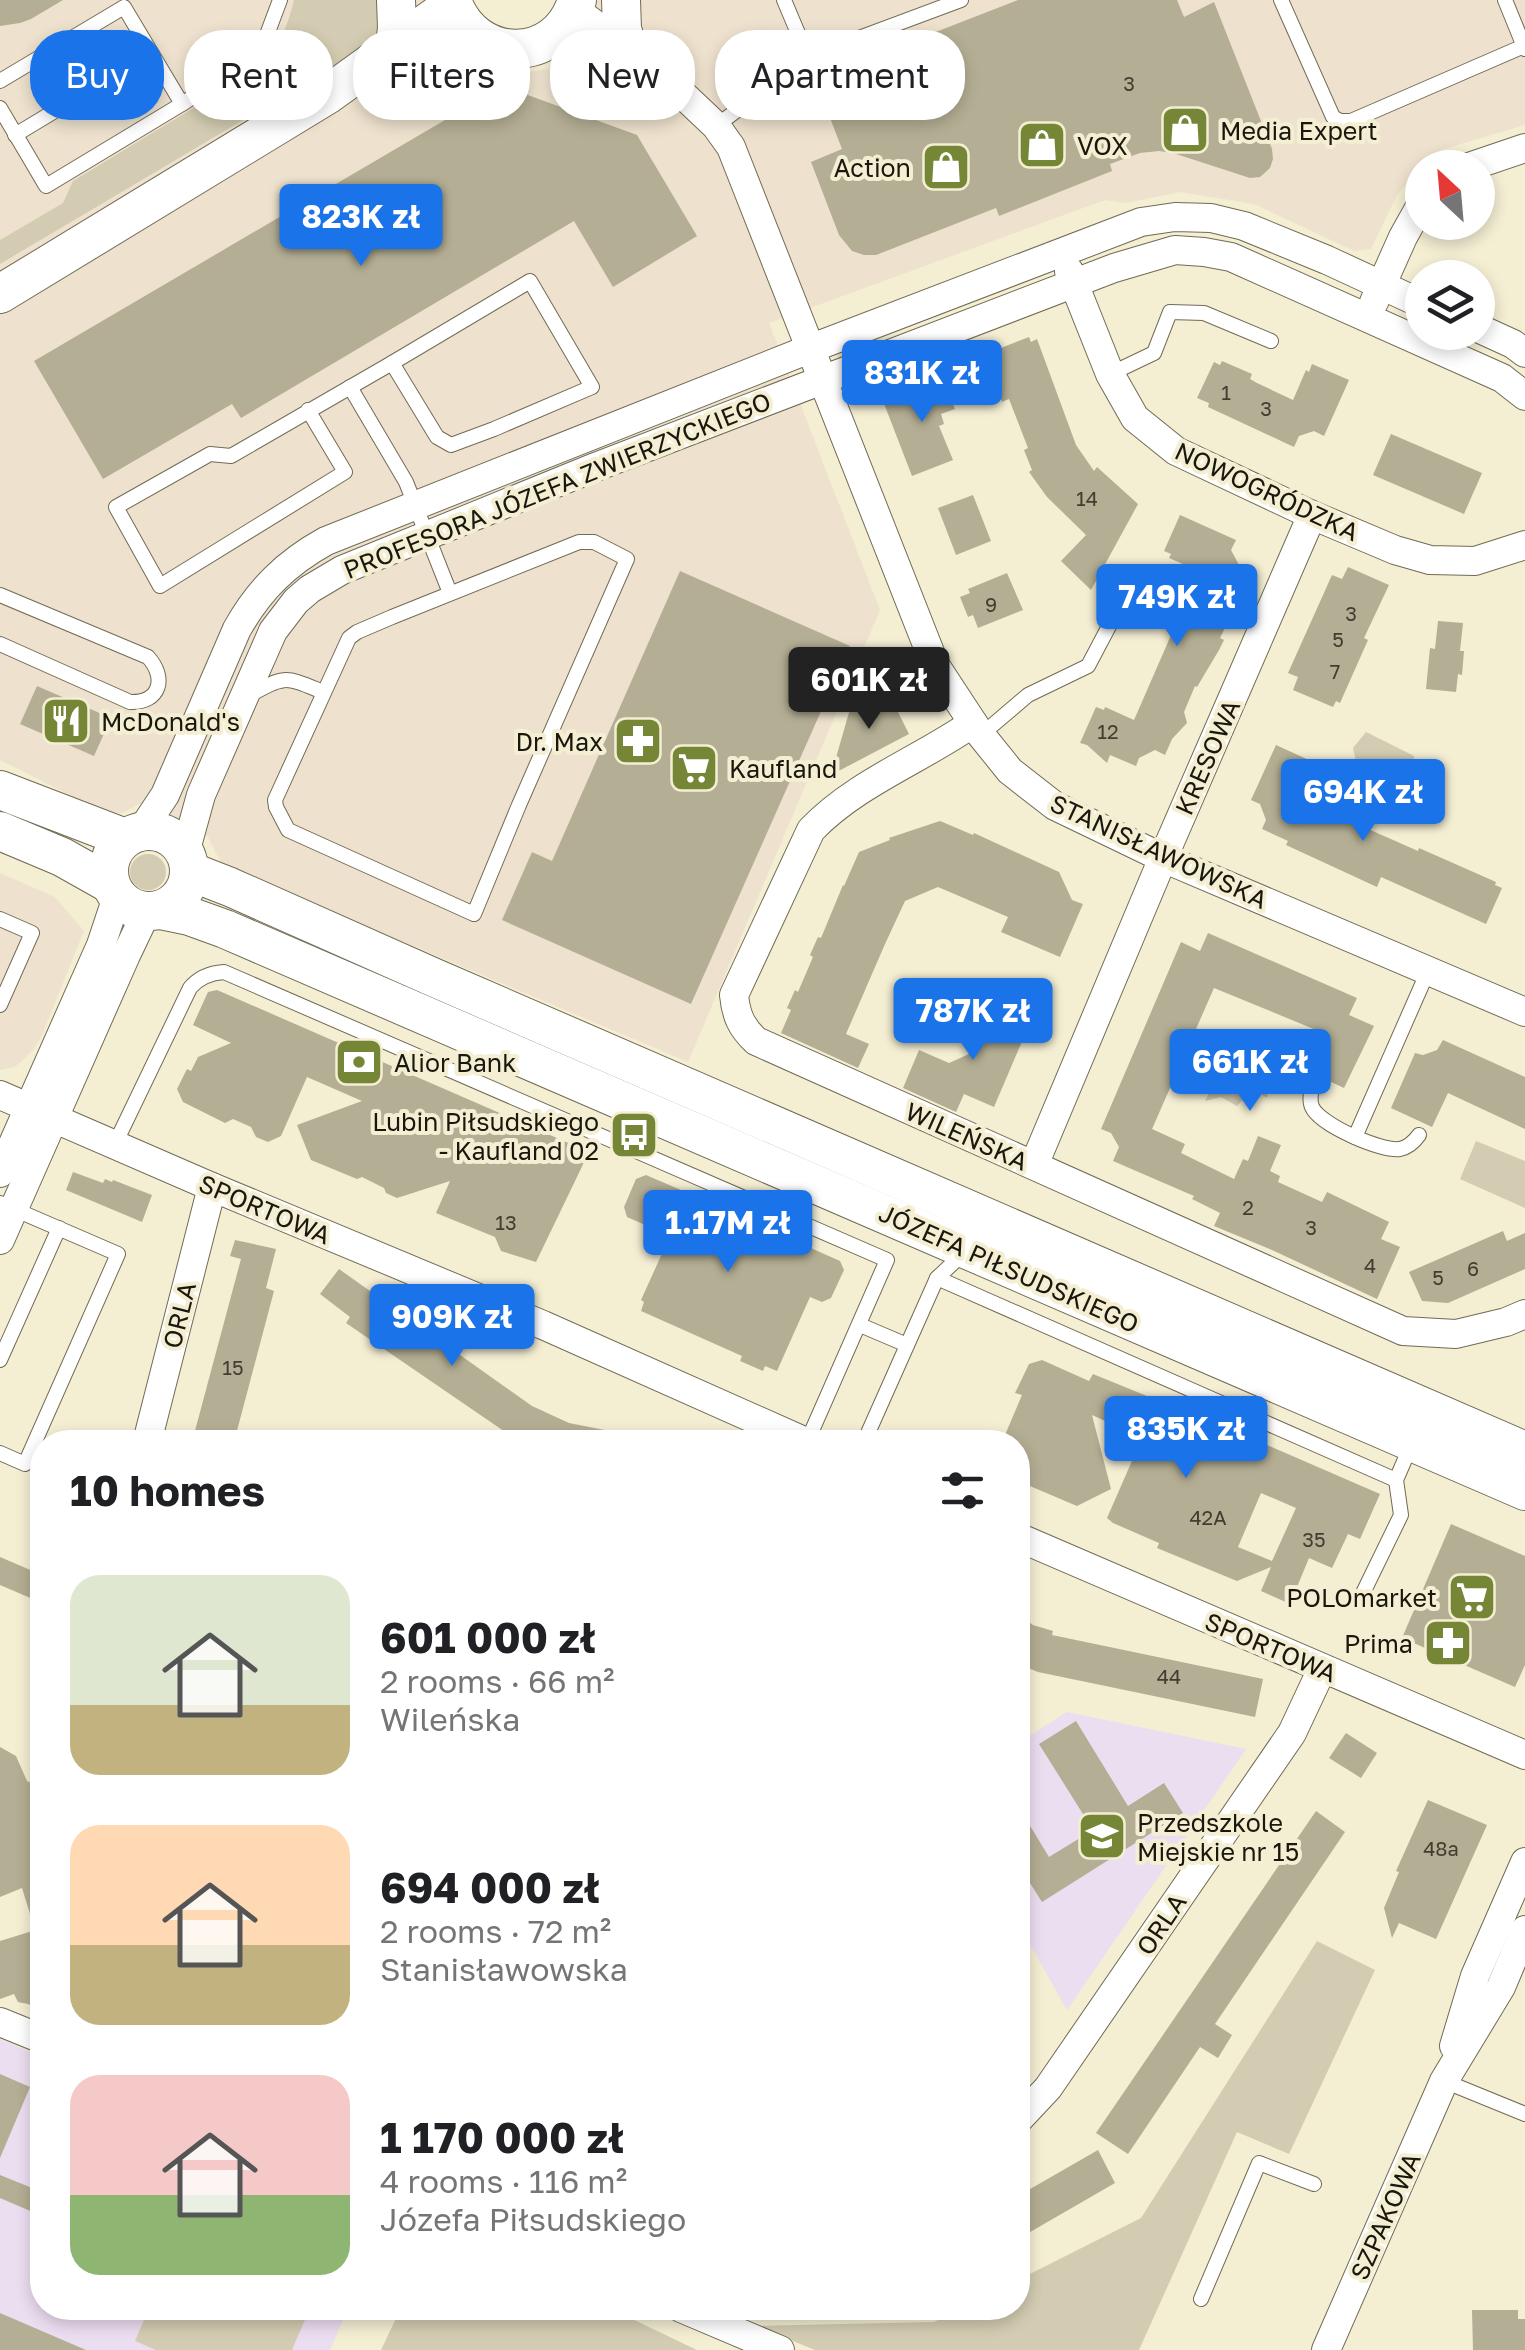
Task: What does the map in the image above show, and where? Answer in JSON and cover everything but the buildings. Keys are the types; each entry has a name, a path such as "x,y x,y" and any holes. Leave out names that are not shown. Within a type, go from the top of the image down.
{"street":[{"path":"396,0 396,30"},
{"path":"621,0 622,30"},
{"path":"560,30 576,3"},
{"name":"STANISŁAWOWSKA","path":"576,3 582,14 602,30"},
{"path":"422,30 458,11"},
{"path":"458,11 483,42 500,48 537,46 550,39"},
{"path":"333,90 458,11"},
{"name":"STANISŁAWOWSKA","path":"695,106 716,126 738,162 935,665 1010,771 1054,806 1162,858 1525,1012"},
{"path":"5,293 285,120"},
{"path":"1495,158 1525,148"},
{"name":"PROFESORA JÓZEFA ZWIERZYCKIEGO","path":"133,835 166,795 238,629 259,594 272,578 326,542 1141,222 1175,217 1210,218 1244,226 1405,296"},
{"path":"1368,317 1405,234"},
{"name":"PROFESORA JÓZEFA ZWIERZYCKIEGO","path":"187,862 202,795 272,632 310,589 342,570 428,535 1152,255 1175,250 1231,257 1502,378 1525,396"},
{"name":"NOWOGRÓDZKA","path":"1061,251 1110,374 1135,418 1176,451 1312,515 1395,550 1430,560 1475,560 1525,545"},
{"path":"1495,336 1525,353"},
{"name":"KRESOWA","path":"1034,1166 1162,858 1312,515"},
{"name":"WILEŃSKA","path":"977,729 947,741 859,790 830,810 811,830 734,995 743,1029 756,1041 1403,1331 1456,1334 1525,1314"},
{"path":"0,790 133,835 162,833 179,844 187,862 187,884 172,904 134,900 108,872 116,847 133,835"},
{"name":"JÓZEFA PIŁSUDSKIEGO","path":"0,831 62,857 134,900 243,936 1525,1492"},
{"name":"JÓZEFA PIŁSUDSKIEGO","path":"187,862 230,887 418,971 1525,1451"},
{"path":"0,1240 7,1206 42,1112 134,900"},
{"name":"SPORTOWA","path":"0,1095 543,1325 779,1430"},
{"path":"0,1173 42,1112"},
{"name":"ORLA","path":"150,1430 212,1187"},
{"name":"SPORTOWA","path":"1030,1541 1525,1755"},
{"name":"ORLA","path":"1030,2107 1048,2088 1292,1732 1322,1669"},
{"name":"SZPAKOWA","path":"1326,2350 1444,2081 1475,1976 1525,1862"},
{"name":"SZPAKOWA","path":"1444,2081 1501,1987 1525,1930"},
{"path":"0,2022 30,2034"},
{"path":"709,2320 780,2350"}],"lane":[{"path":"0,108 46,186 247,62 265,40 280,0"},
{"path":"784,0 797,30"},
{"path":"880,30 962,0"},
{"path":"1281,0 1333,117 1340,121 1351,121 1524,47 1505,0"},
{"path":"85,30 124,7 138,30"},
{"path":"0,81 30,63"},
{"path":"164,74 182,104"},
{"path":"15,135 40,120"},
{"path":"716,126 724,120"},
{"path":"308,410 345,472 160,586 116,507 210,454 231,456 308,410 530,281 592,387 451,444 437,437 392,362"},
{"path":"1110,374 1154,353 1170,312 1204,314 1271,340"},
{"path":"350,387 406,482 450,593"},
{"path":"579,542 594,542 627,559 474,914 288,830 276,807 349,638 450,593 579,542"},
{"path":"977,729 1028,695 1088,666 1136,575"},
{"path":"0,595 148,657 157,668 160,683 149,698 130,702 0,644"},
{"path":"243,699 285,679 323,692"},
{"path":"0,919 32,933 0,1005"},
{"path":"1355,1137 1428,971"},
{"path":"115,1144 190,988 197,980 224,972 887,1260 811,1430"},
{"path":"1313,1083 1312,1108 1355,1137 1384,1149 1399,1149 1412,1144 1419,1135"},
{"path":"7,1206 118,1254 39,1430"},
{"path":"0,1360 60,1228"},
{"path":"869,1430 937,1278 966,1250"},
{"path":"937,1278 1396,1480"},
{"path":"860,1324 907,1345"},
{"path":"1363,1593 1401,1515 1396,1480 1412,1442"},
{"path":"0,1453 24,1464 30,1451"},
{"path":"1444,2081 1525,2114"},
{"path":"1202,2299 1260,2163 1314,2184"}],"shaded area":[{"path":"0,0 429,0 452,30 353,30 353,120 530,120 530,72 550,68 550,120 695,120 695,30 580,30 592,0 1525,0 1525,125 1443,150 1405,150 1405,185 1371,249 1354,251 1254,204 1180,192 1126,203 1105,200 769,323 880,610 688,1062 222,865 208,837 143,802 122,813 103,812 0,760"},
{"path":"294,0 383,0 382,30 353,30 353,64 333,70 333,30 284,30"},
{"path":"184,114 184,120 243,120 0,264 0,240 63,203 73,181"},
{"path":"1366,732 1414,756 1411,776 1394,783 1358,771 1353,748"},
{"path":"148,854 161,859 166,872 161,885 148,890 135,885 130,872 135,859"},
{"path":"0,873 55,897 84,931 41,1037 21,1062 0,1070"},
{"path":"1236,1053 1243,1060 1265,1061 1284,1071 1272,1082 1267,1098 1249,1093 1237,1106 1221,1097 1205,1101 1227,1055"},
{"path":"1476,1141 1525,1161 1525,1208 1460,1179"},
{"name":"Przedszkole Miejskie nr 15","path":"1067,1712 1246,1749 1067,2010 1030,1944 1030,1735"},
{"path":"1317,1941 1375,1970 1289,2154 1237,2132 1139,2350 815,2350 756,2326 1030,2320 1030,2274 1141,2218"},
{"path":"0,2039 30,2052 30,2320 343,2320 330,2350 0,2350"},
{"path":"144,2320 305,2320 292,2350 156,2350 135,2341"},
{"path":"395,2320 634,2320 697,2350 381,2350"}],"place":[{"name":"Media Expert","path":"1185,130"},
{"name":"VOX","path":"1042,145"},
{"name":"Action","path":"946,167"},
{"name":"McDonald's","path":"66,721"},
{"name":"Dr. Max","path":"638,741"},
{"name":"Kaufland","path":"694,768"},
{"name":"Alior Bank","path":"359,1062"},
{"name":"Lubin Piłsudskiego - Kaufland 02","path":"634,1135"},
{"name":"POLOmarket","path":"1472,1597"},
{"name":"Prima","path":"1448,1643"},
{"name":"Przedszkole Miejskie nr 15","path":"1102,1836"}]}
